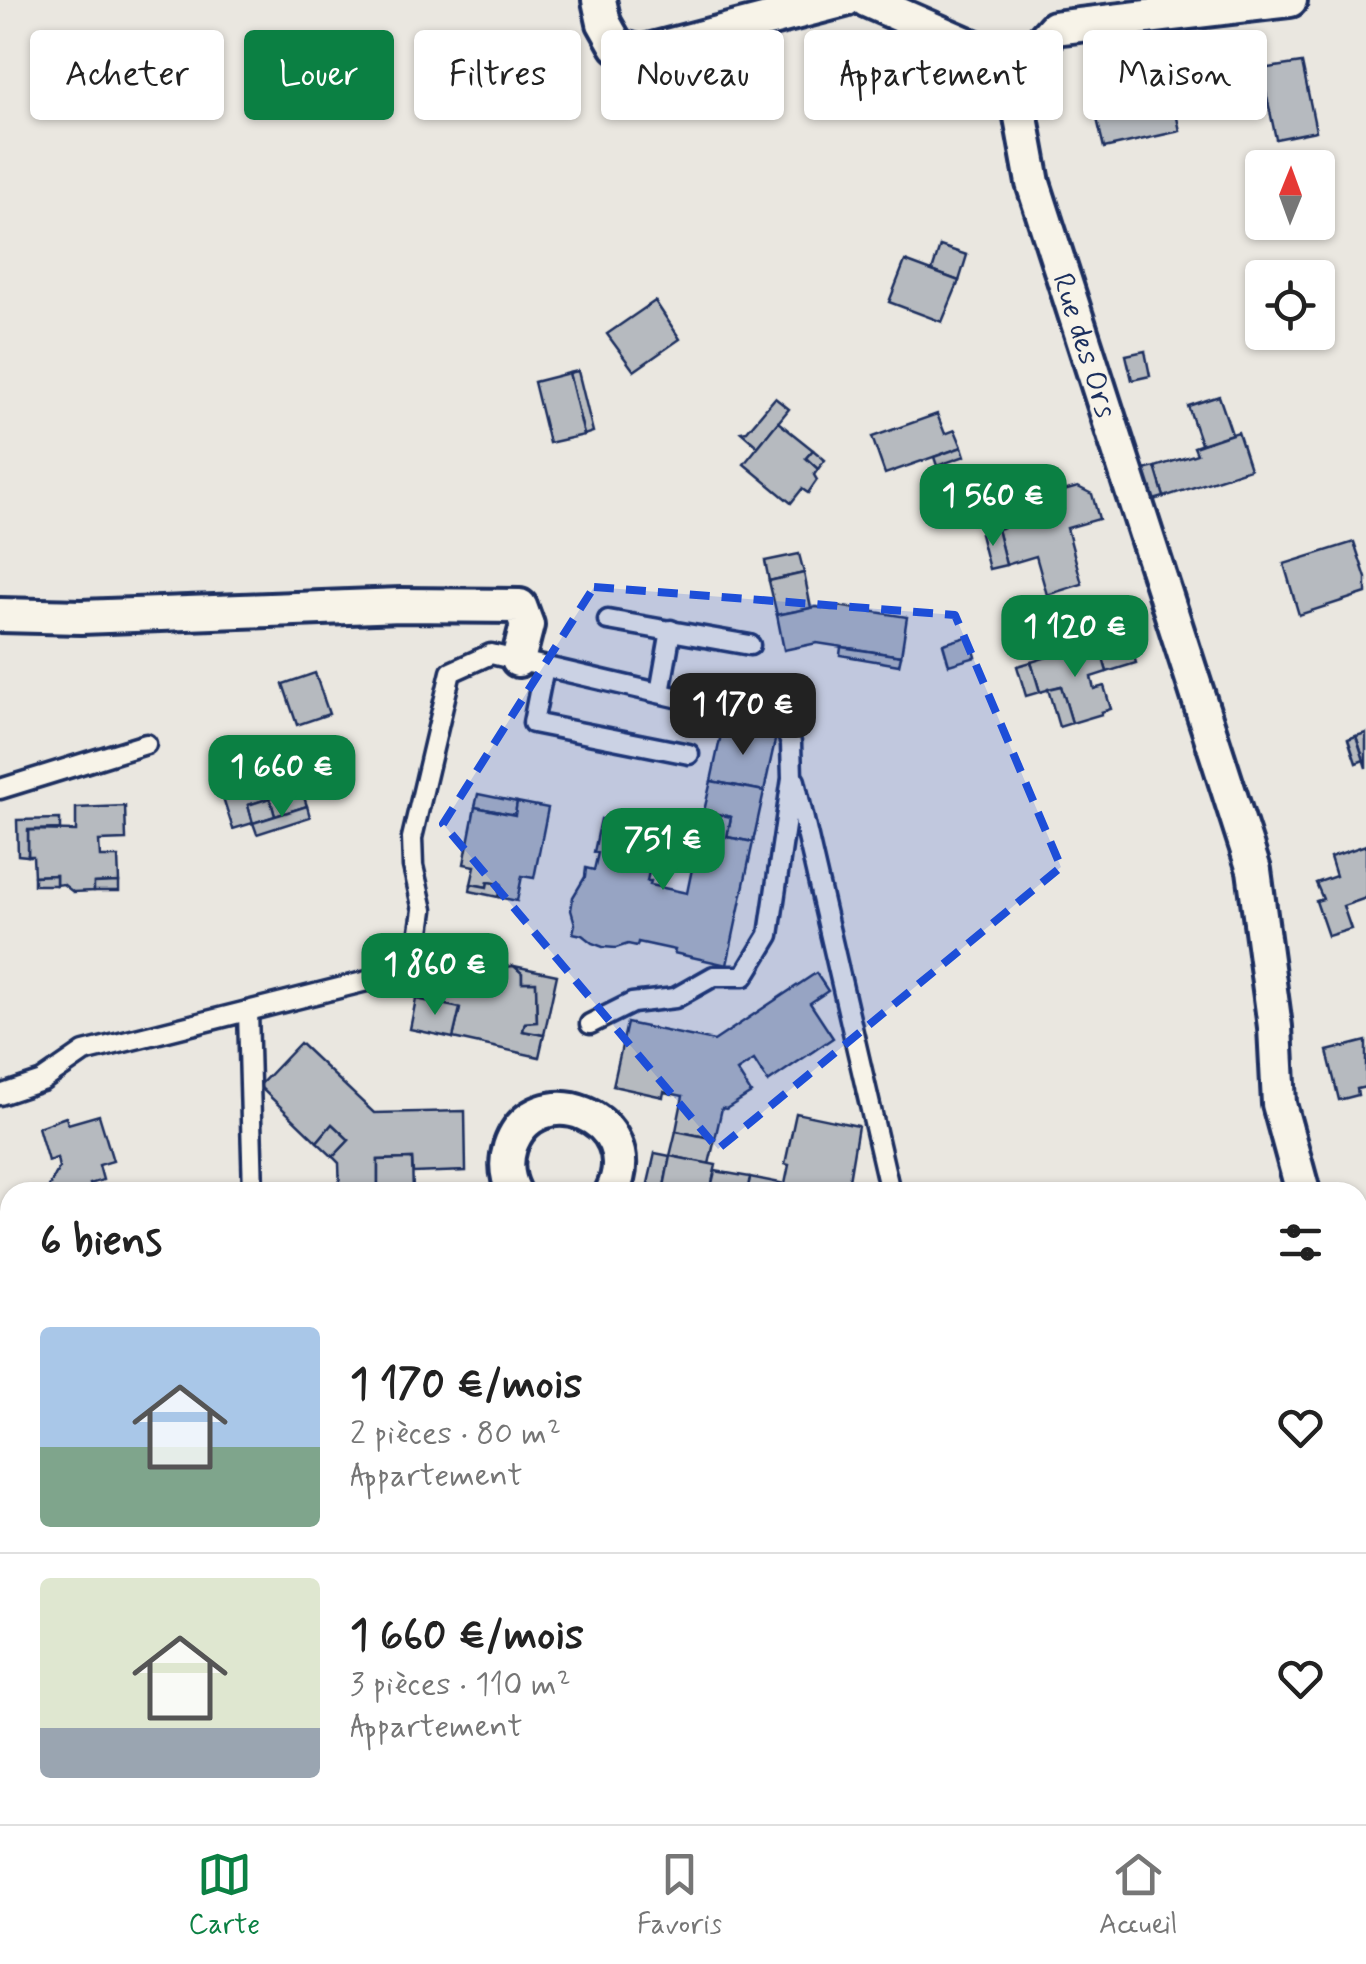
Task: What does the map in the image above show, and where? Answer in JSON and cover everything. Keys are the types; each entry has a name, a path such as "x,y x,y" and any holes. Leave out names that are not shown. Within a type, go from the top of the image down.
{"street":[{"path":"599,0 604,23 617,46 640,53 845,0"},
{"path":"866,0 935,30"},
{"path":"1052,30 1290,0"},
{"name":"Rue des Ors","path":"1022,120 1033,183 1254,870 1275,1027 1279,1104 1300,1182"},
{"path":"0,615 80,617 401,605 520,606 527,625 531,664"},
{"path":"510,1182 507,1156 521,1128 548,1110 564,1108 580,1111 607,1129 620,1158 616,1182"}],"lane":[{"path":"608,620 750,645"},
{"path":"660,694 671,630"},
{"path":"0,1095 42,1082 84,1052 376,979 404,964 419,938 423,910 413,866 412,838 451,672 491,654 783,722 791,743 792,766 770,936 744,976 714,976 676,998 632,1003 590,1024"},
{"path":"531,664 533,723 688,754"},
{"path":"0,789 146,744"},
{"path":"792,766 888,1182"},
{"path":"248,1011 254,1182"}],"highlighted area":[{"path":"594,587 955,615 1061,867 718,1149 443,824"}],"building":[{"path":"1302,63 1316,131 1276,139 1267,97 1267,68"},
{"path":"1097,120 1178,120 1180,131 1104,148"},
{"path":"940,246 967,255 959,281 932,271"},
{"path":"905,261 959,281 942,322 889,302"},
{"path":"655,301 680,339 634,371 607,334"},
{"path":"1145,351 1150,376 1132,380 1126,355"},
{"path":"578,371 593,432 584,435 569,373"},
{"path":"569,373 584,435 549,443 534,382"},
{"path":"1219,396 1232,434 1201,444 1188,406"},
{"path":"775,398 789,409 758,447 741,432 747,431"},
{"path":"937,414 945,434 955,430 962,447 885,474 872,437"},
{"path":"778,422 813,450 806,458 818,469 814,475 817,480 808,493 802,489 791,503 744,464"},
{"path":"1238,432 1250,469 1164,497 1155,467 1197,454 1194,447"},
{"path":"962,447 965,456 937,466 934,457"},
{"path":"813,450 825,460 818,469 806,458"},
{"path":"1155,467 1164,497 1150,501 1140,471"},
{"path":"1078,487 1092,494 1099,519 1067,528 1082,584 1047,595 1036,556 1006,565 997,529 1061,512 1056,493"},
{"path":"997,529 1006,565 989,569 980,534"},
{"path":"1354,542 1366,578 1366,593 1299,615 1284,564"},
{"path":"799,554 804,573 769,581 765,561"},
{"path":"804,573 811,608 777,615 769,581"},
{"path":"837,606 907,617 901,656 817,643 784,650 777,615 816,607 836,610"},
{"path":"1127,633 1136,663 1107,672 1098,641"},
{"path":"970,636 976,657 949,665 943,644"},
{"path":"1098,641 1107,672 1091,677 1094,689 1104,686 1111,709 1072,723 1061,686 1040,692 1031,662"},
{"path":"841,647 901,656 899,665 840,655"},
{"path":"1031,662 1040,692 1026,696 1017,666"},
{"path":"315,673 329,714 297,725 283,684"},
{"path":"1061,686 1072,723 1059,727 1048,689"},
{"path":"723,725 776,736 764,791 711,781"},
{"path":"1366,733 1366,768 1356,736"},
{"path":"1356,736 1364,760 1356,763 1348,739"},
{"path":"287,746 307,806 275,816 270,798 248,805 253,823 233,829 219,785 246,777 241,761"},
{"path":"241,761 246,777 236,780 231,764"},
{"path":"711,781 764,791 753,842 727,837 731,817 704,811"},
{"path":"478,794 517,802 515,815 475,807"},
{"path":"270,798 275,816 253,823 248,805"},
{"path":"517,802 548,808 534,878 522,876 517,901 498,897 501,884 471,884 475,866 464,864 475,807 515,815"},
{"path":"125,806 126,840 99,841 100,857 118,857 119,882 94,883 94,891 73,892 63,884 56,885 56,875 34,876 33,856 28,856 28,830 76,831 76,808"},
{"path":"307,806 310,817 257,834 253,823"},
{"path":"704,811 731,817 727,837 753,842 727,965 638,942 637,946 603,947 573,933 573,897 586,868 594,870 601,819 625,823 624,828 658,830 647,881 687,893"},
{"path":"60,819 60,829 28,830 28,856 18,855 17,820"},
{"path":"1366,845 1366,898 1343,906 1351,929 1328,936 1316,901 1323,899 1316,883 1336,876 1330,857"},
{"path":"56,875 56,885 34,885 34,876"},
{"path":"119,882 119,891 94,891 94,883"},
{"path":"488,882 501,884 498,897 470,891 471,884 487,887"},
{"path":"427,947 491,961 489,972 498,974 504,967 514,966 522,973 522,982 536,982 537,1022 525,1023 523,1031 544,1035 539,1057 453,1038 460,1008 416,999"},
{"path":"514,966 557,975 544,1035 523,1031 525,1023 537,1022 536,982 522,982 522,973"},
{"path":"816,973 828,991 810,1003 833,1038 768,1082 754,1060 737,1071 751,1093 722,1108 715,1139 676,1131 683,1096 664,1092 663,1097 613,1086 627,1023 714,1041"},
{"path":"416,999 460,1008 453,1038 410,1029"},
{"path":"1366,1041 1366,1087 1357,1089 1358,1095 1339,1100 1327,1051"},
{"path":"300,1043 374,1113 465,1111 466,1171 413,1173 412,1159 378,1160 378,1182 340,1182 339,1163 333,1157 349,1140 332,1124 317,1142 259,1086"},
{"path":"796,1113 858,1126 849,1182 785,1182 789,1165 785,1164"},
{"path":"99,1115 113,1161 99,1165 103,1180 51,1182 59,1168 57,1158 48,1161 38,1127 66,1117 68,1124"},
{"path":"332,1124 349,1140 333,1157 317,1142"},
{"path":"676,1131 715,1139 709,1164 670,1156"},
{"path":"655,1153 670,1156 665,1182 648,1182"},
{"path":"670,1156 716,1165 712,1182 665,1182"},
{"path":"412,1159 413,1182 378,1182 378,1160"},
{"path":"715,1171 750,1177 749,1182 712,1182"},
{"path":"750,1177 775,1182 749,1182"}]}
